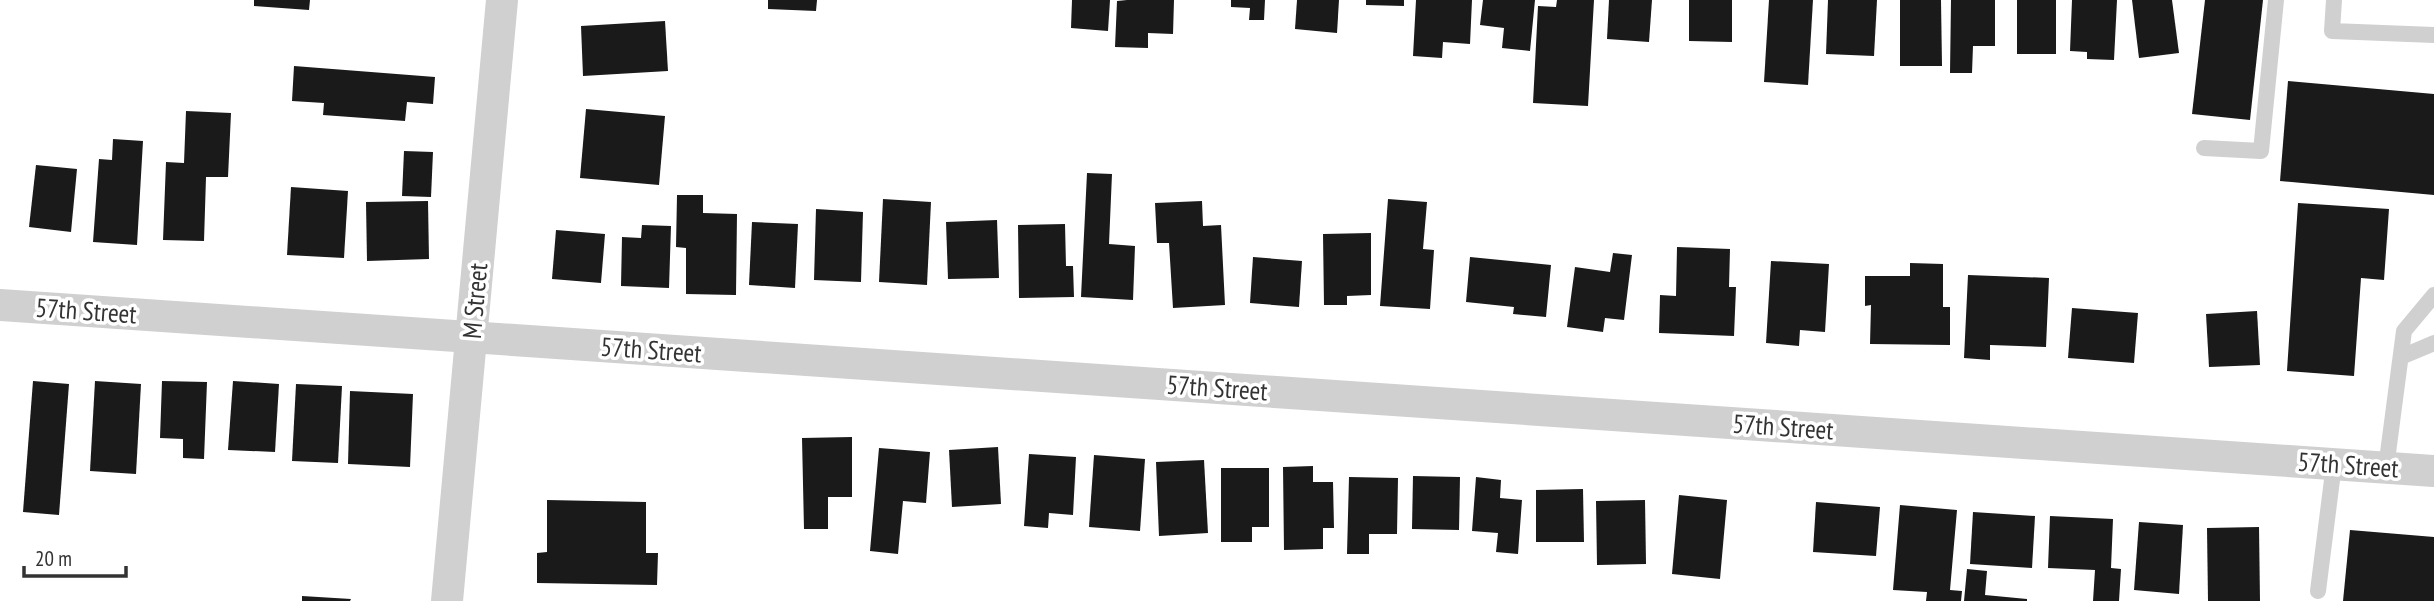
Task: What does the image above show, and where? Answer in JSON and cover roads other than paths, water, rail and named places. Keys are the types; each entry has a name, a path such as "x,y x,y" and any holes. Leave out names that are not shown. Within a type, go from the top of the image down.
{"street":[{"name":"M Street","path":"447,601 502,0"},
{"name":"57th Street","path":"0,305 2434,471"}],"lane":[{"path":"2203,148 2262,151 2276,0"},
{"path":"2334,0 2332,31 2434,36"},
{"path":"2386,468 2404,331 2434,295"},
{"path":"2401,357 2434,343"},
{"path":"2318,591 2334,464"}]}
